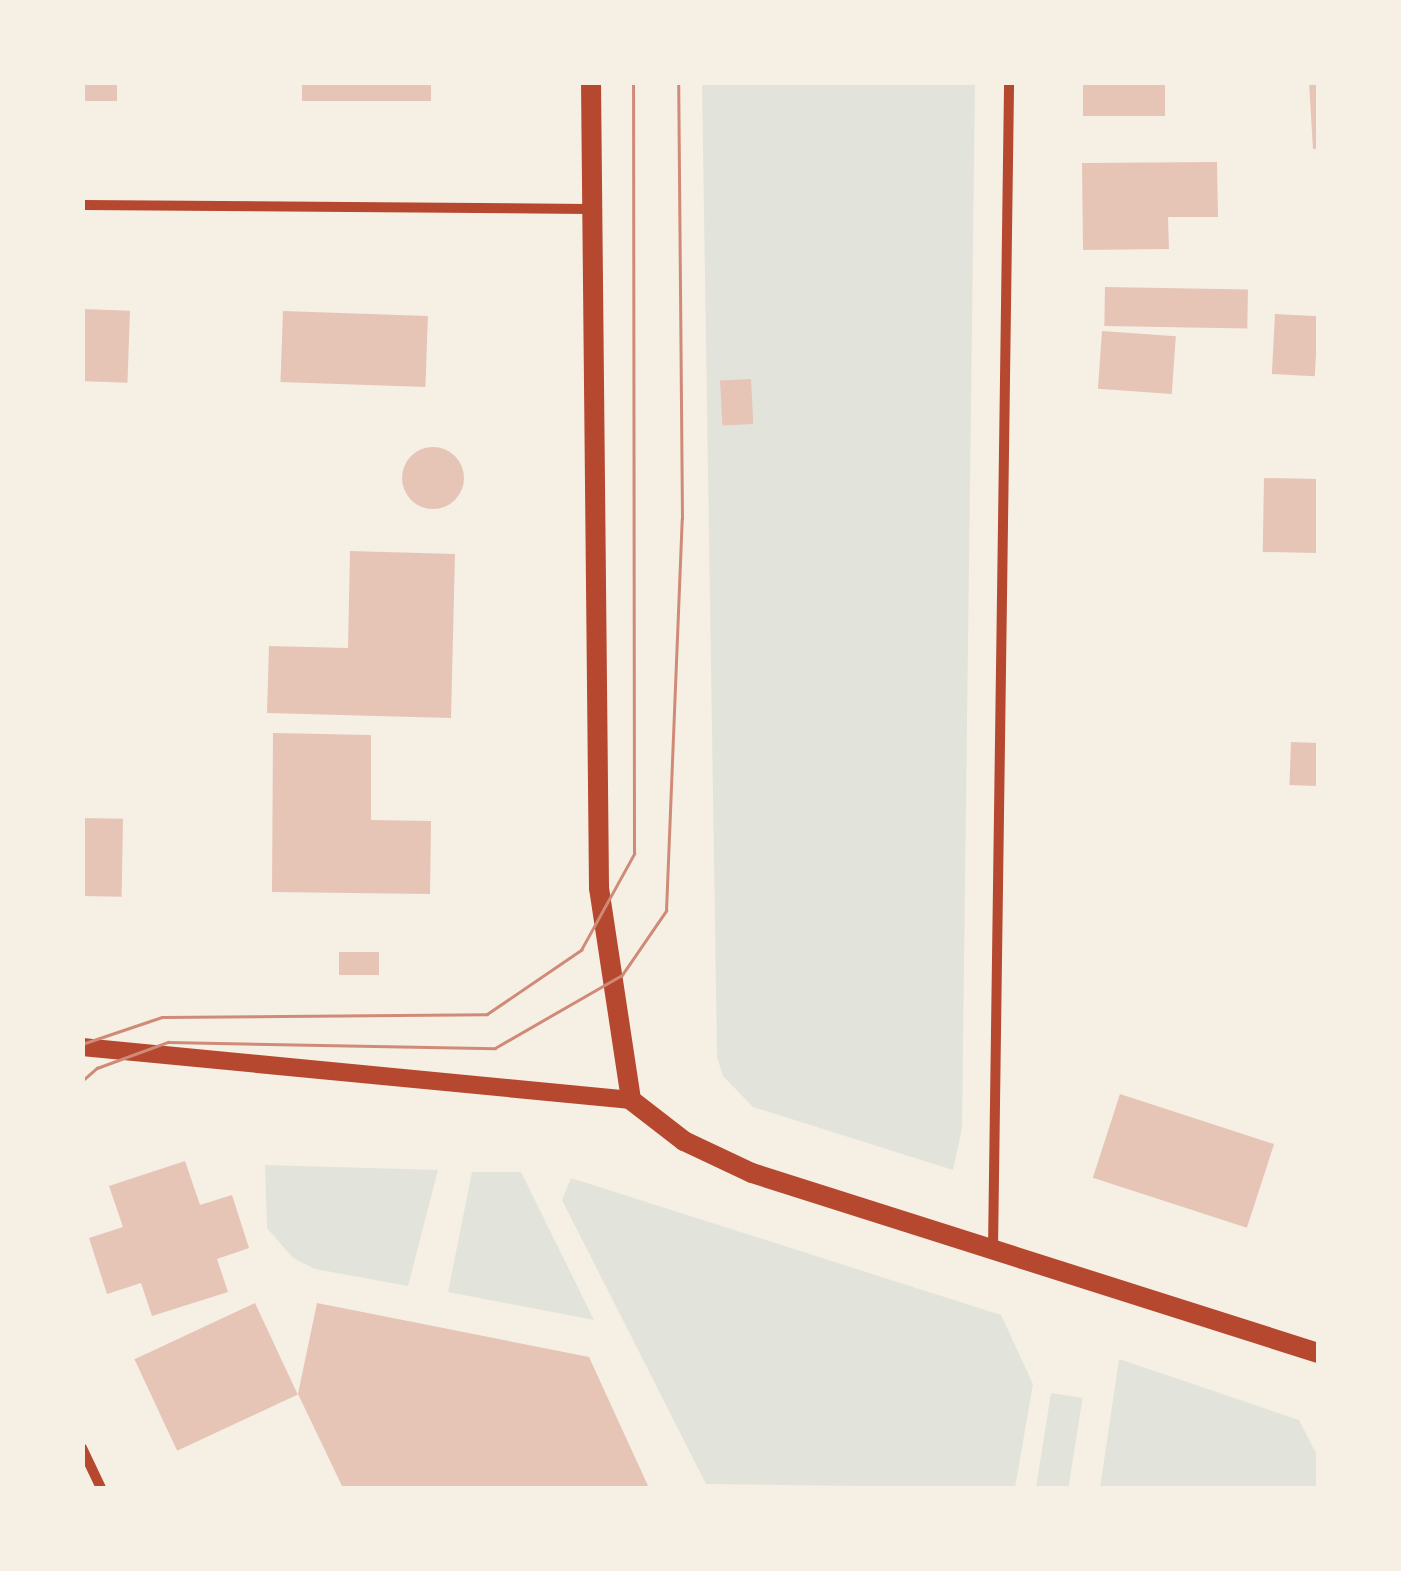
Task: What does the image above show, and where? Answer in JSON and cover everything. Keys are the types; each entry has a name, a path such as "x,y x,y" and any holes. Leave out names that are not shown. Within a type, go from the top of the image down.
{"main road":[{"path":"590,82 599,888 631,1100 684,1141 752,1173 1318,1353"}],"street":[{"path":"993,1250 1009,82"},
{"path":"82,204 590,209"},
{"path":"82,1047 631,1100"},
{"path":"82,1448 86,1468 101,1488"}],"shaded area":[{"path":"702,83 975,83 962,1128 953,1170 753,1107 723,1076 717,1057"},
{"path":"265,1165 438,1170 408,1286 315,1269 293,1258 267,1228"},
{"path":"472,1172 521,1172 594,1320 448,1292"},
{"path":"571,1178 1001,1315 1033,1384 1015,1488 706,1484 562,1200"},
{"path":"1119,1359 1299,1420 1318,1457 1318,1488 1100,1488"},
{"path":"1051,1393 1083,1398 1068,1488 1036,1488"}],"building":[{"path":"82,82 117,82 117,101 82,101"},
{"path":"302,82 431,82 431,101 302,101"},
{"path":"1083,82 1165,82 1165,116 1083,116"},
{"path":"1309,82 1318,82 1318,149 1313,149"},
{"path":"1217,162 1218,217 1168,217 1169,249 1083,250 1082,163"},
{"path":"1105,287 1248,289 1247,328 1104,326"},
{"path":"82,309 130,311 127,383 82,381"},
{"path":"283,311 428,316 425,387 281,382"},
{"path":"1275,314 1318,316 1315,376 1272,374"},
{"path":"1102,331 1176,336 1172,394 1098,389"},
{"path":"751,379 753,424 722,426 720,381"},
{"path":"433,447 455,456 464,478 455,500 433,509 411,500 402,478 411,456"},
{"path":"1264,478 1318,479 1317,553 1263,552"},
{"path":"350,551 455,554 451,718 267,713 269,646 348,648"},
{"path":"273,733 371,735 371,820 431,821 430,894 272,892"},
{"path":"1291,742 1318,743 1316,786 1289,785"},
{"path":"82,818 123,819 122,897 82,896"},
{"path":"339,952 379,952 379,975 339,975"},
{"path":"1120,1094 1274,1144 1247,1228 1093,1178"},
{"path":"185,1161 200,1205 232,1195 249,1248 217,1259 228,1292 152,1316 141,1283 107,1294 89,1238 123,1227 109,1186"},
{"path":"255,1303 298,1395 177,1451 134,1359"},
{"path":"317,1303 589,1357 649,1488 343,1488 298,1394"}],"tram line":[{"path":"82,1044 162,1017 487,1014 581,950 634,854 633,82"},
{"path":"82,1081 97,1068 168,1042 495,1048 622,975 666,911 682,519 678,82"}]}
